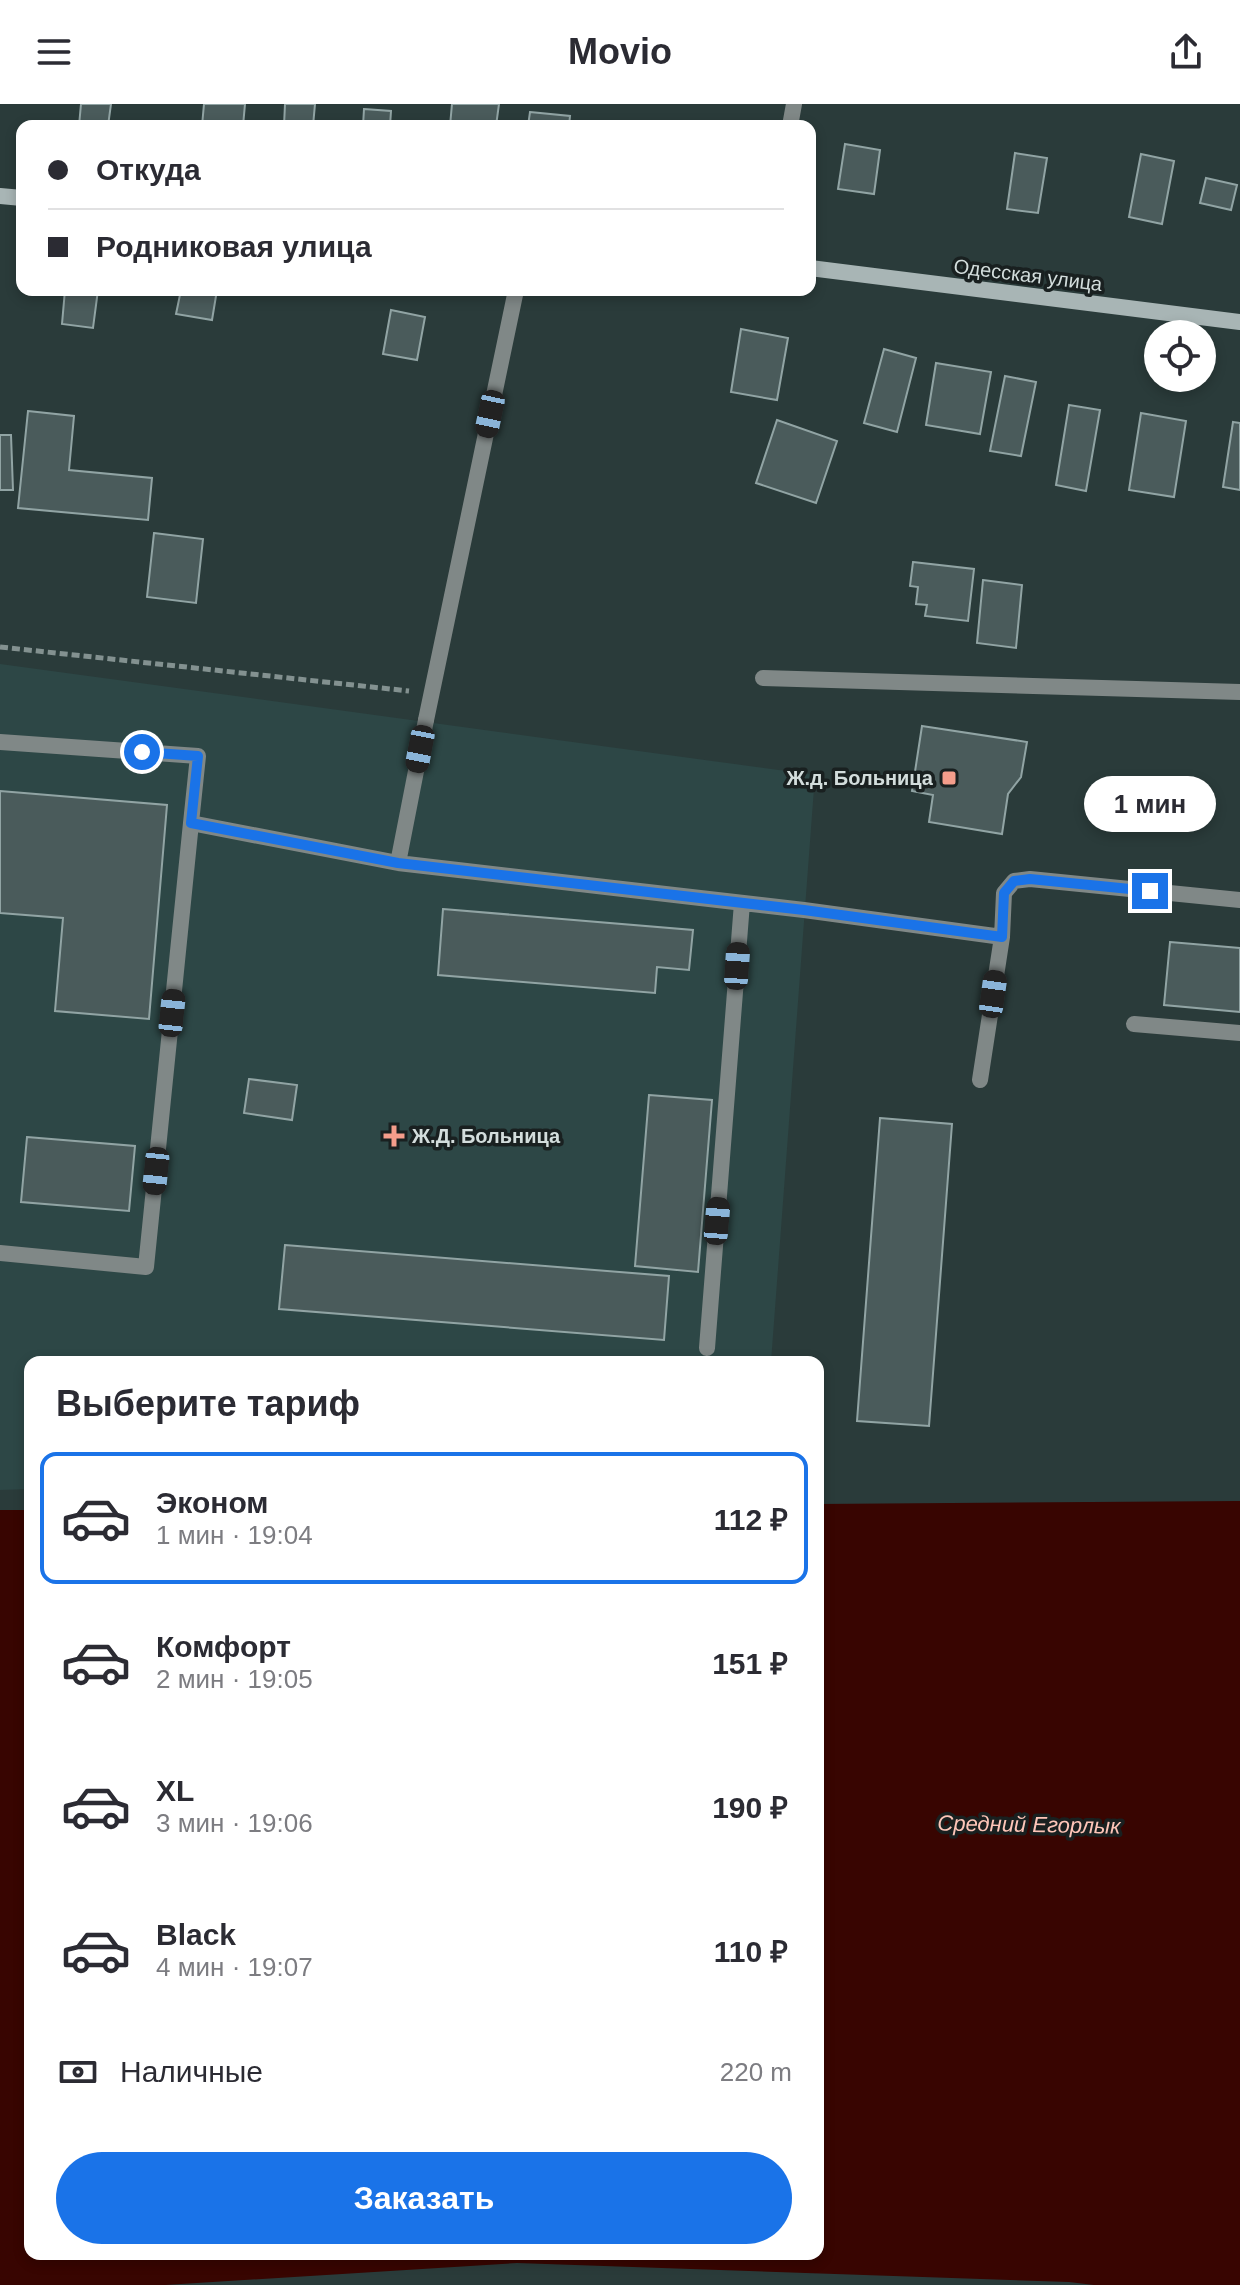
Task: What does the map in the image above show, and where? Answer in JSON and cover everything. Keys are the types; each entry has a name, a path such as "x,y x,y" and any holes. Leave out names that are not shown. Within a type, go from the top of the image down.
{"main road":[{"name":"Одесская улица","path":"816,269 1240,322"}],"street":[{"path":"398,863 515,296"},
{"path":"763,678 1240,692"},
{"path":"0,742 198,756 146,1267 0,1253"},
{"path":"191,823 398,863 804,910 1002,937"},
{"path":"980,1080 1002,937 1004,893 1014,881 1030,879 1240,900"},
{"path":"707,1348 742,903"},
{"path":"1134,1024 1240,1033"}],"path":[{"path":"0,647 432,694"}],"shaded area":[{"name":"Ж.Д. Больница","path":"0,664 815,775 771,1356 24,1356 24,1489 0,1490"}],"water":[{"name":"Средний Егорлык","path":"1240,1501 1240,2285 1094,2285 517,2263 165,2285 0,2285 0,1510 24,1510 24,2260 824,2260 824,1504"}],"building":[{"path":"81,104 111,104 109,120 80,120"},
{"path":"204,104 245,104 244,120 203,120"},
{"path":"285,104 315,104 314,120 284,120"},
{"path":"452,104 499,104 497,120 451,120"},
{"path":"364,109 391,111 390,120 363,120"},
{"path":"530,112 570,116 570,120 529,120"},
{"path":"845,144 880,150 874,194 838,189"},
{"path":"1015,153 1047,158 1038,213 1007,209"},
{"path":"1141,154 1174,161 1162,224 1129,217"},
{"path":"1206,178 1237,185 1231,210 1200,203"},
{"path":"64,296 97,296 93,328 62,324"},
{"path":"180,296 216,296 212,320 176,314"},
{"path":"391,310 425,317 417,360 383,354"},
{"path":"741,329 788,338 777,400 731,392"},
{"path":"884,349 916,358 897,432 864,423"},
{"path":"936,363 991,372 980,434 926,425"},
{"path":"1005,376 1036,382 1021,456 990,451"},
{"path":"1069,405 1100,410 1086,491 1056,485"},
{"path":"28,411 74,416 69,470 152,478 148,520 18,508"},
{"path":"1141,413 1186,421 1174,497 1129,490"},
{"path":"777,420 837,441 816,503 756,483"},
{"path":"1233,422 1240,423 1240,490 1223,487"},
{"path":"0,435 11,435 13,490 0,490"},
{"path":"154,533 203,539 196,603 147,597"},
{"path":"913,562 974,569 968,621 925,616 927,605 916,604 918,587 910,586"},
{"path":"983,580 1022,585 1016,648 977,643"},
{"path":"922,726 1027,742 1021,777 1008,794 1002,834 929,822 933,795 912,791"},
{"path":"0,791 167,805 149,1019 55,1011 63,918 0,913"},
{"path":"443,909 693,930 689,970 657,967 655,993 438,975"},
{"path":"1170,942 1240,948 1240,1012 1164,1005"},
{"path":"249,1079 297,1085 292,1120 244,1113"},
{"path":"649,1095 712,1100 698,1272 635,1266"},
{"path":"880,1118 952,1124 929,1426 857,1421"},
{"path":"27,1137 135,1146 129,1211 21,1202"},
{"path":"285,1245 669,1276 664,1340 279,1309"}],"place":[{"name":"Ж.д. Больница","path":"949,778"},
{"name":"Ж.Д. Больница","path":"394,1136"}],"route":[{"path":"142,752 198,756 191,823 398,863 804,910 1002,937 1004,893 1014,881 1030,879 1150,891"}]}
